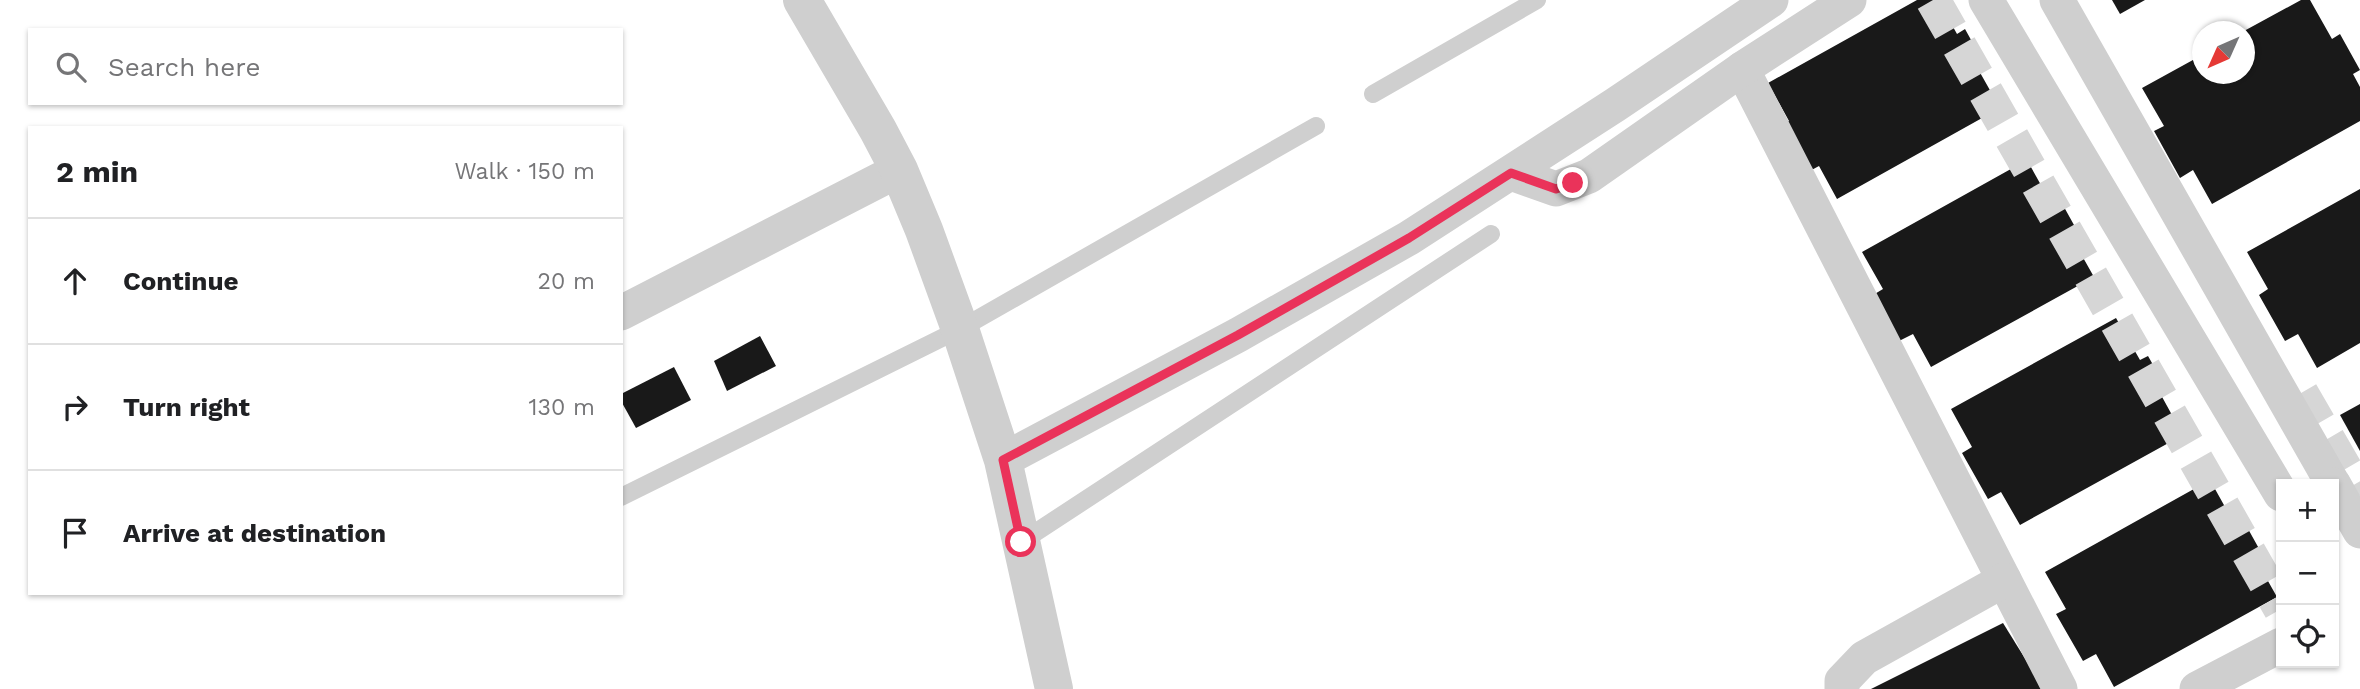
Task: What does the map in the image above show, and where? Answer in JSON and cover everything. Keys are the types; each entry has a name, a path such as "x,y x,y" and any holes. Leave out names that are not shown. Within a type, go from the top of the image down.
{"street":[{"path":"802,0 878,130 899,170 924,230 1003,460 1054,689"},
{"path":"1003,460 1238,335 1409,238 1771,0"},
{"path":"1511,173 1556,189 1589,176 1742,69 1849,0"},
{"path":"1986,0 2276,486"},
{"path":"2056,0 2330,479"},
{"path":"1742,69 2060,689"},
{"path":"623,312 899,170"},
{"path":"2339,495 2360,531"},
{"path":"1842,689 1842,681 1864,658 2004,580"},
{"path":"2196,689 2276,648"}],"lane":[{"path":"1373,94 1537,0"},
{"path":"623,497 960,329 1316,126"},
{"path":"1021,542 1491,234"}],"building":[{"path":"1917,0 1938,0 1957,34 1965,29 1985,65 1978,69 2000,108 1837,199 1819,166 1806,173 1779,126 1789,121 1768,83"},
{"path":"2112,0 2145,0 2120,14"},
{"path":"2301,0 2310,0 2332,39 2340,34 2360,70 2353,74 2360,87 2360,121 2212,204 2193,170 2180,178 2154,131 2164,126 2142,88 2192,60 2192,84 2255,84 2255,25"},
{"path":"2027,160 2051,203 2059,198 2079,234 2072,238 2094,277 1931,367 1913,334 1899,341 1873,295 1883,289 1862,252"},
{"path":"2360,189 2360,343 2317,368 2298,334 2285,341 2259,295 2268,289 2247,252"},
{"path":"2116,318 2140,360 2148,356 2168,391 2161,395 2183,435 2020,525 2001,492 1988,499 1962,453 1972,447 1951,409"},
{"path":"760,336 776,366 727,391 714,361"},
{"path":"674,367 691,400 636,428 623,405 623,393"},
{"path":"2360,404 2360,451 2340,415"},
{"path":"2210,480 2234,523 2242,518 2262,554 2255,558 2276,598 2114,687 2096,654 2083,661 2056,614 2066,609 2045,572"},
{"path":"2003,623 2044,689 1871,689"}],"tunnel":[{"path":"1933,0 2279,605"},
{"path":"2301,393 2360,495"}],"route":[{"path":"1021,542 1003,460 1238,335 1409,238 1511,173 1556,189 1573,183"}]}
